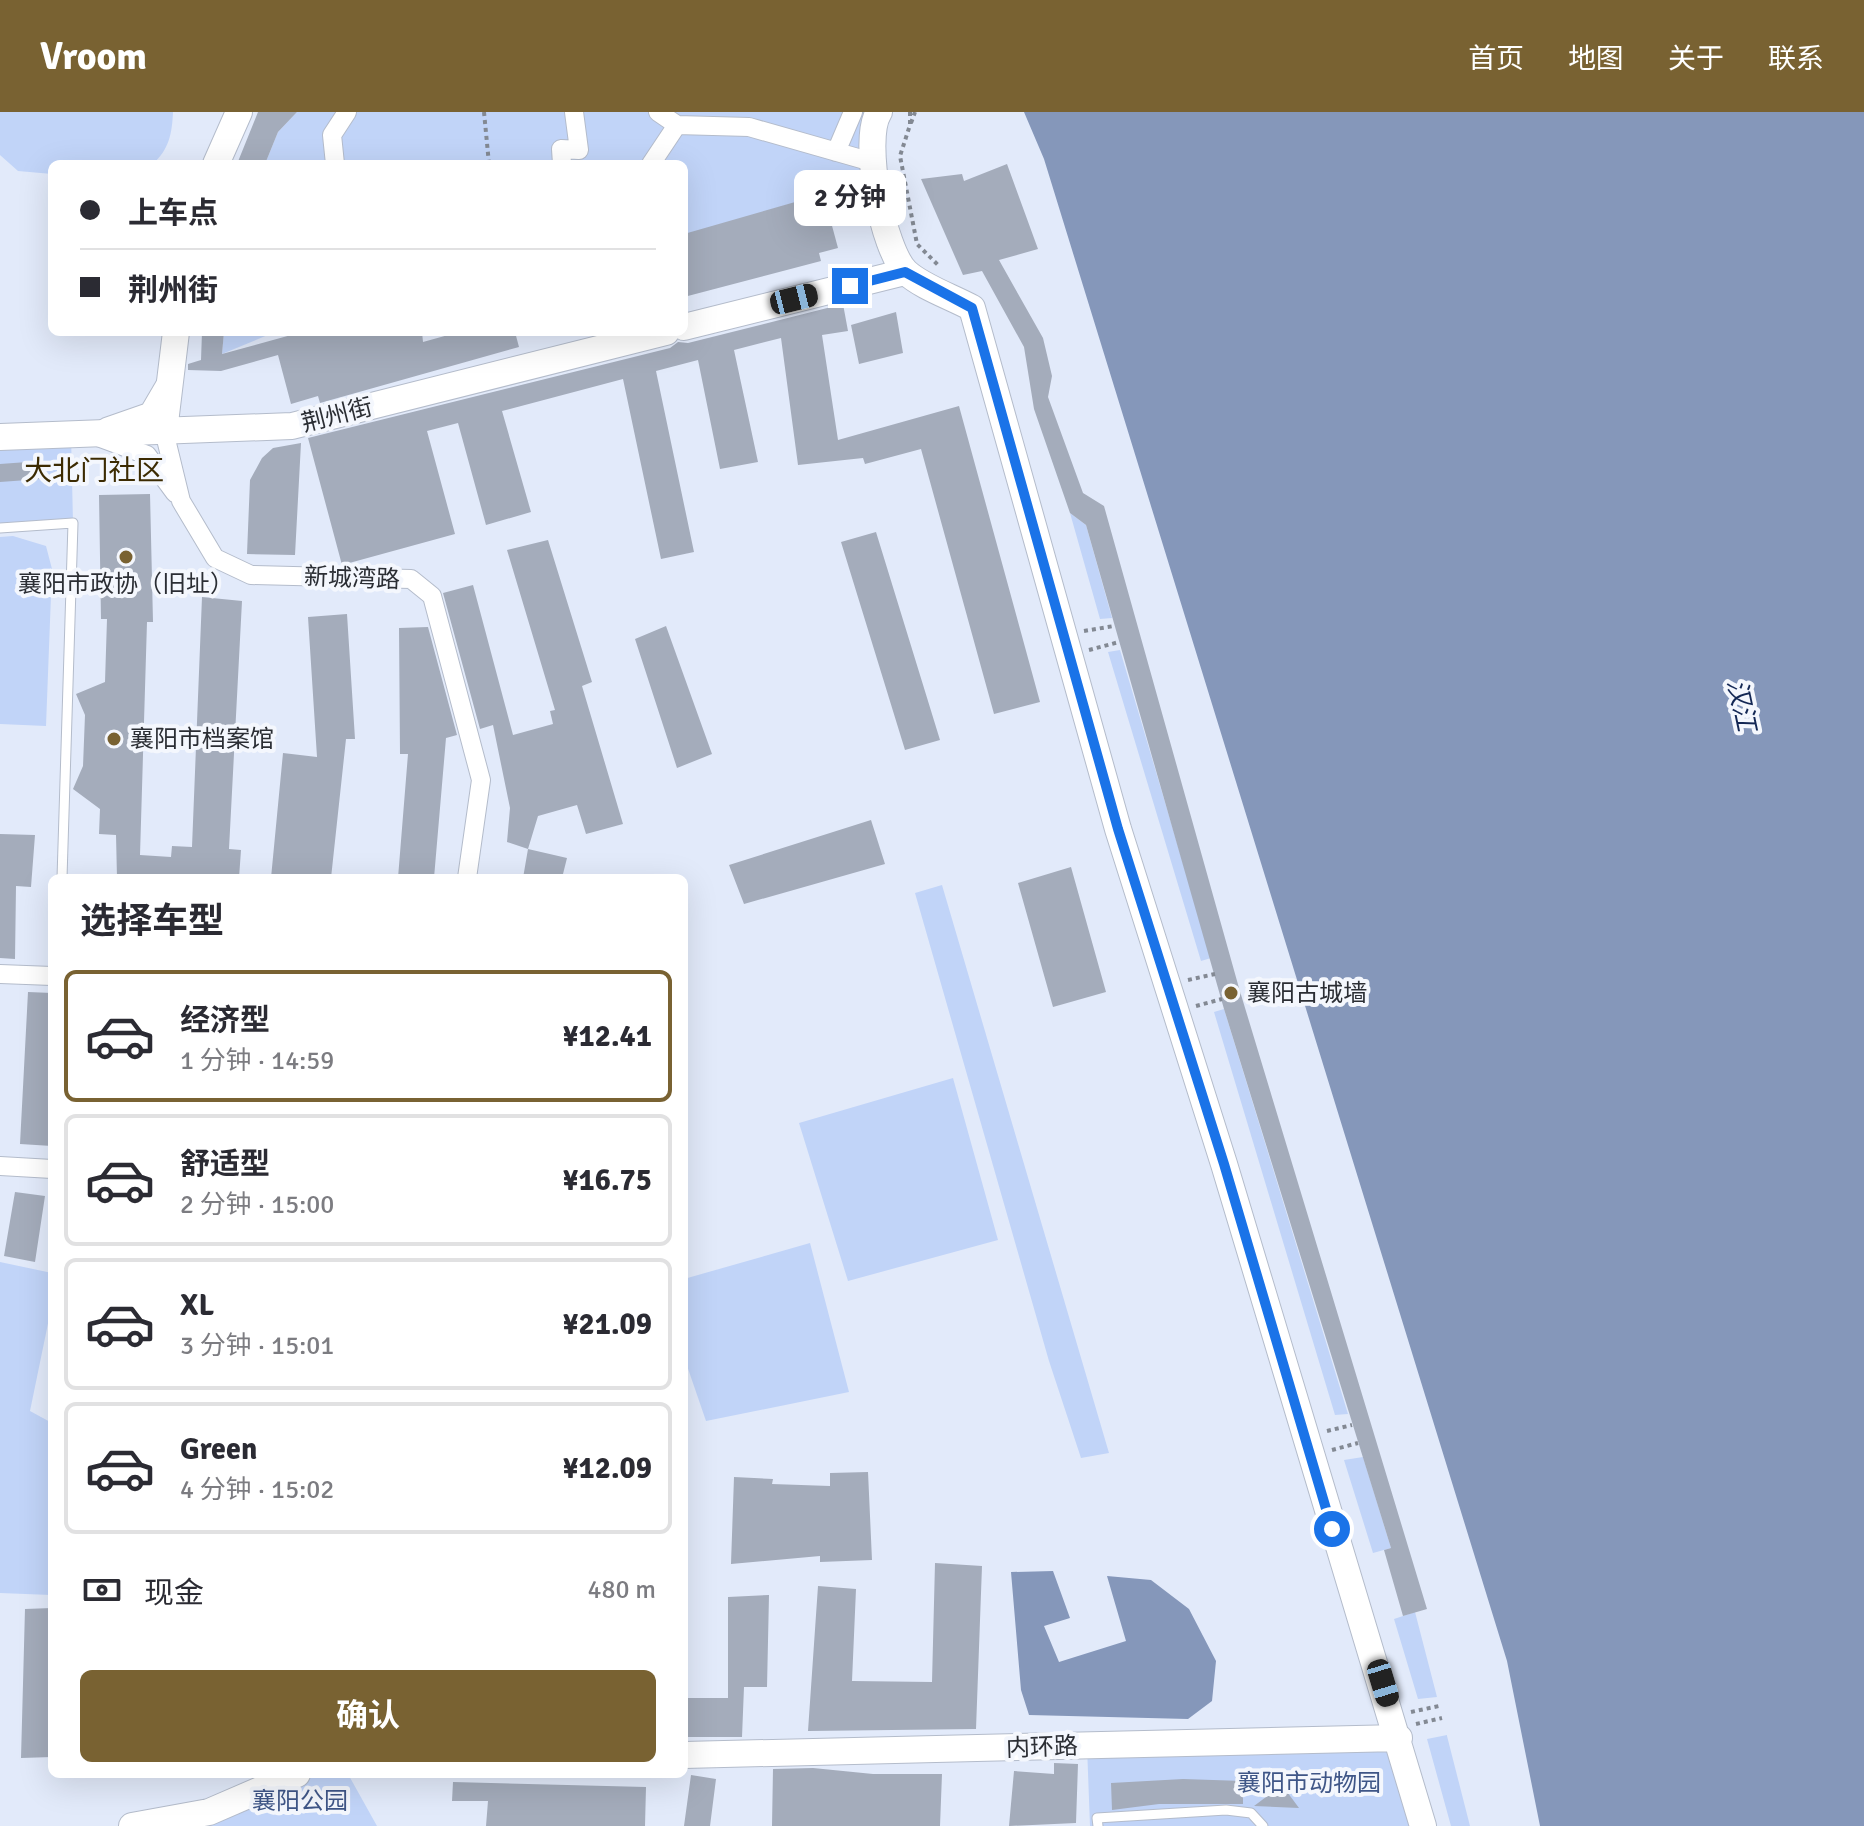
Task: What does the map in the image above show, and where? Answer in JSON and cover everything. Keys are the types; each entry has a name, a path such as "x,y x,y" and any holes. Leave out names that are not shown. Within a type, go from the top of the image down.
{"street":[{"path":"218,160 239,112"},
{"path":"335,160 332,135 347,112"},
{"path":"562,160 561,149 579,150 574,112"},
{"path":"658,112 677,125 749,127 872,162"},
{"path":"836,152 853,112"},
{"path":"879,112 873,134 872,162 883,225 905,272 972,308 1118,829 1224,1164 1324,1506 1407,1731 1423,1826"},
{"path":"654,160 677,125"},
{"path":"688,326 905,272"},
{"path":"164,431 175,336"},
{"name":"荆州街","path":"0,437 292,426 650,336"},
{"path":"88,434 149,412 170,375"},
{"name":"新城湾路","path":"164,431 181,501 215,558 251,575 411,579 432,596 481,780 468,874"},
{"path":"88,434 147,455 181,501"},
{"path":"0,974 48,976"},
{"path":"0,1166 48,1169"},
{"name":"内环路","path":"688,1755 1407,1731"},
{"path":"132,1826 209,1812 288,1778"}],"lane":[{"path":"0,528 73,523 62,874"},
{"path":"1098,1826 1097,1818 1226,1810 1251,1813 1263,1826"}],"path":[{"path":"484,112 489,160"},
{"path":"910,125 915,112"},
{"path":"1081,631 1114,626"},
{"path":"1087,650 1119,642"},
{"path":"1188,980 1215,974"},
{"path":"1196,1006 1222,999"},
{"path":"1327,1431 1352,1425"},
{"path":"1332,1450 1358,1443"},
{"path":"1411,1712 1439,1706"},
{"path":"1407,1731 1442,1718"}],"green space":[{"path":"0,112 173,112 169,141 157,160 48,160 48,174 18,171 0,155"},
{"path":"297,112 879,112 876,187 688,236 688,160 267,160 278,132"},
{"path":"224,336 265,336 222,354"},
{"path":"71,434 73,523 0,528 0,437"},
{"path":"1070,513 1086,525 1112,618 1100,619"},
{"path":"13,536 46,546 52,569 46,726 0,724 0,537"},
{"path":"1120,650 1211,958 1201,961 1108,652"},
{"path":"942,885 1109,1453 1081,1458 1049,1361 915,893"},
{"path":"1224,1009 1348,1414 1335,1415 1214,1012"},
{"path":"953,1078 998,1240 848,1281 799,1123"},
{"path":"810,1243 849,1392 706,1421 688,1369 688,1278"},
{"path":"0,1262 48,1272 48,1323 30,1411 48,1421 48,1595 0,1593"},
{"path":"1363,1457 1391,1548 1373,1553 1344,1460"},
{"path":"1415,1612 1437,1697 1418,1699 1394,1619"},
{"path":"1447,1735 1470,1826 1451,1826 1427,1739"},
{"name":"襄阳市动物园","path":"1399,1738 1423,1826 1090,1826 1087,1746"},
{"name":"襄阳公园","path":"284,1778 350,1778 377,1826 132,1826"}],"water":[{"name":"汉江","path":"1024,112 1864,112 1864,1826 1540,1826 1507,1661 1044,159"},
{"path":"1053,1571 1070,1618 1044,1626 1059,1662 1126,1641 1107,1576 1151,1580 1189,1609 1216,1661 1212,1701 1188,1719 1029,1715 1021,1690 1011,1572"}],"building":[{"path":"258,112 297,112 278,132 267,160 239,160"},
{"name":"襄阳古城墙","path":"1007,164 1038,249 999,260 1043,338 1052,376 1048,397 1083,493 1104,506 1239,988 1427,1609 1403,1616 1384,1550 1391,1548 1224,1009 1086,525 1070,513 1034,409 1024,347 982,271 963,275 921,179 962,174 964,181"},
{"path":"824,196 838,248 819,253 821,261 688,296 688,233"},
{"path":"843,304 848,331 822,335 838,440 959,406 1040,702 994,714 921,449 865,464 863,458 798,465 781,338 734,350 758,462 720,469 698,360 656,371 694,552 661,559 623,379 502,411 531,512 486,525 458,423 427,431 455,534 342,565 308,438 670,348 678,342 688,343"},
{"path":"896,312 903,353 859,364 851,325"},
{"path":"202,336 224,336 222,354 287,336 422,336 423,342 445,336 516,336 519,347 320,403 318,396 291,404 278,355 221,371 188,370 188,364 201,360"},
{"path":"301,443 295,555 247,554 250,480 262,458 273,448"},
{"path":"41,461 41,479 0,482 0,464"},
{"path":"150,494 153,622 147,622 140,855 171,857 172,846 192,847 202,597 242,601 229,849 241,850 239,874 117,874 116,835 99,834 100,809 73,789 83,766 85,715 76,694 105,682 107,619 101,619 99,495"},
{"path":"876,532 940,740 905,750 841,542"},
{"path":"548,540 592,682 582,686 623,824 586,834 577,805 538,816 528,849 507,842 510,808 493,725 480,729 443,593 473,585 513,735 553,724 550,711 555,710 507,550"},
{"path":"347,614 355,739 346,739 331,874 271,874 283,753 317,757 308,617"},
{"path":"666,626 712,754 677,768 635,639"},
{"path":"428,627 457,735 446,738 434,874 398,874 408,754 400,754 399,628"},
{"path":"871,820 885,864 744,904 729,865"},
{"path":"0,834 35,835 31,887 16,886 15,959 0,958"},
{"path":"528,849 567,858 563,874 524,874"},
{"path":"1071,867 1106,992 1053,1007 1018,883"},
{"path":"28,992 48,993 48,1146 20,1144"},
{"path":"15,1192 45,1196 35,1262 4,1256"},
{"path":"868,1472 872,1560 820,1562 820,1556 731,1564 734,1477 773,1479 772,1484 830,1486 830,1473"},
{"path":"935,1563 982,1566 976,1729 808,1731 818,1586 856,1589 852,1681 932,1682"},
{"path":"769,1595 767,1687 744,1687 742,1737 688,1737 688,1698 728,1698 728,1597"},
{"path":"48,1608 48,1757 21,1758 25,1609"},
{"path":"1054,1763 1078,1764 1076,1823 1009,1826 1014,1771 1054,1774"},
{"path":"813,1768 873,1774 942,1774 940,1826 772,1826 773,1769"},
{"path":"691,1775 716,1779 710,1826 684,1826"},
{"path":"1183,1779 1243,1781 1243,1804 1159,1804 1112,1810 1111,1783"},
{"path":"453,1782 646,1787 645,1826 486,1826 488,1801 452,1801"},
{"path":"1282,1785 1299,1808 1254,1806"}],"place":[{"name":"襄阳市政协（旧址）","path":"126,557"},
{"name":"襄阳市档案馆","path":"114,739"},
{"name":"襄阳古城墙","path":"1231,993"}],"district":[{"name":"大北门社区","path":"94,470"}],"route":[{"path":"850,286 905,272 972,308 1118,829 1224,1164 1332,1529"}]}
